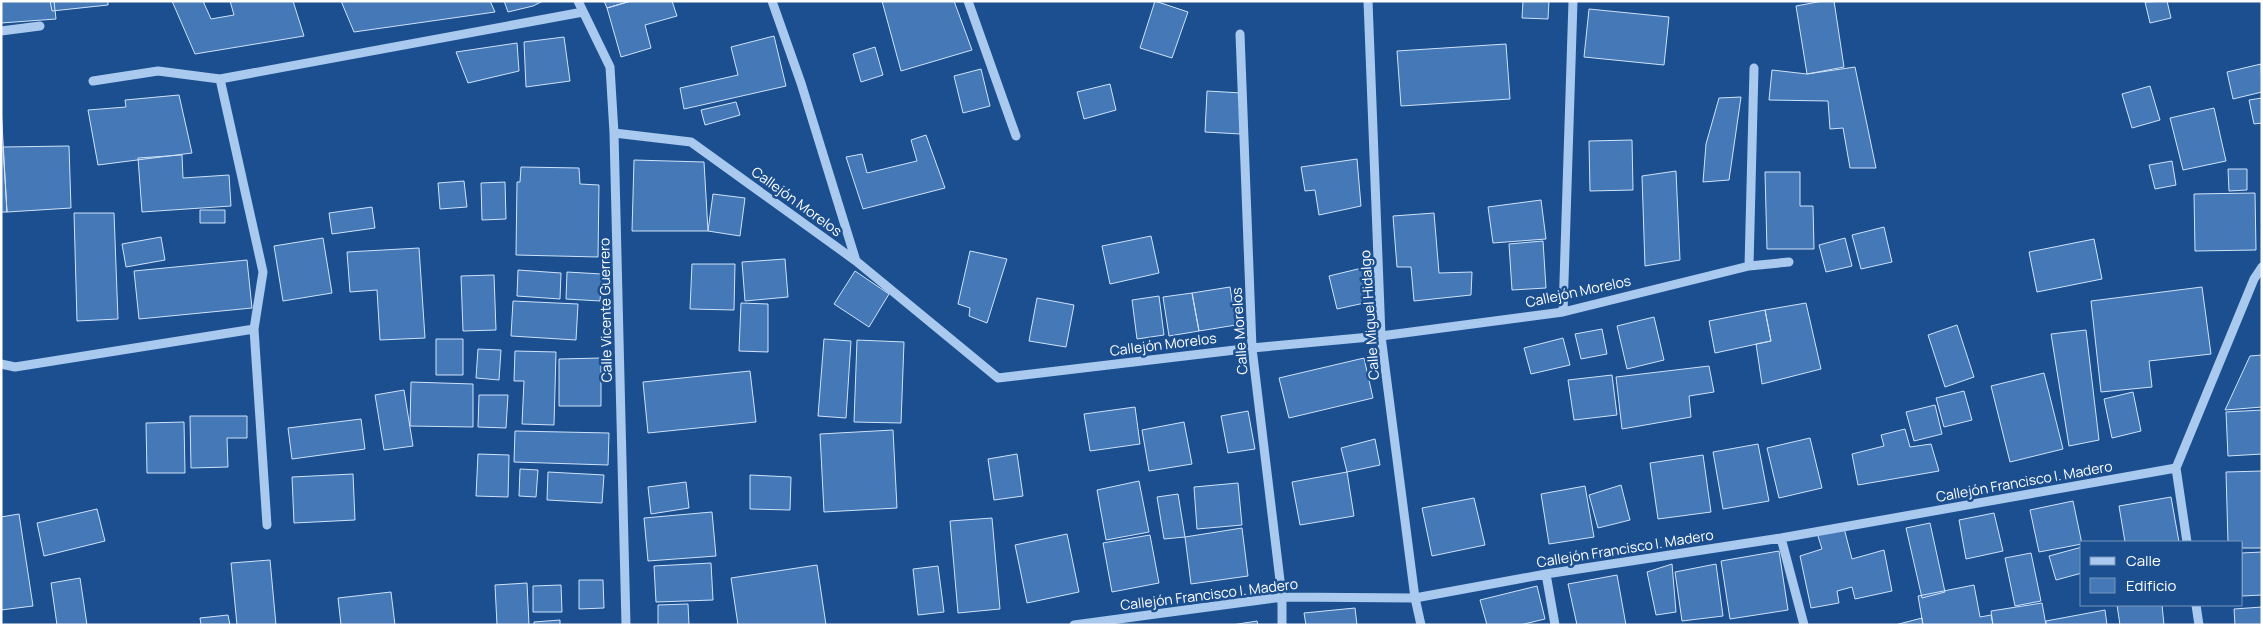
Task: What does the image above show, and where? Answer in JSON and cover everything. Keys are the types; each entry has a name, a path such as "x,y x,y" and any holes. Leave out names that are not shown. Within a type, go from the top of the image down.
{"street":[{"name":"Calle Vicente Guerrero","path":"578,1 610,67 614,133 626,625"},
{"path":"772,1 801,83 856,261"},
{"path":"968,1 1016,136"},
{"name":"Calle Miguel Hidalgo","path":"1368,1 1381,336 1415,598 1421,625"},
{"path":"1563,312 1574,1"},
{"path":"93,80 158,71 220,79 583,12"},
{"path":"1,31 40,26"},
{"name":"Calle Morelos","path":"1240,34 1252,348 1282,596 1282,625"},
{"path":"1749,266 1754,68"},
{"path":"220,79 263,272 254,329 267,524"},
{"name":"Callejón Morelos","path":"614,133 691,142 856,261 998,378 1252,348 1381,336 1563,312 1749,266 1789,262"},
{"path":"2187,541 2176,468 2254,279 2262,267"},
{"path":"1,364 15,367 254,329"},
{"name":"Callejón Francisco I. Madero","path":"1074,625 1282,596 1415,598 1546,574 1780,538 2176,468"},
{"path":"1780,538 1804,625"},
{"path":"1546,574 1555,625"},
{"path":"2196,606 2199,625"}],"building":[{"path":"1,1 54,1 56,19 1,23"},
{"path":"50,1 108,1 108,5 52,11"},
{"path":"172,1 203,1 211,19 234,15 230,1 293,1 304,36 195,54"},
{"path":"341,1 490,1 495,12 354,32"},
{"path":"504,1 543,1 533,6 508,12"},
{"path":"604,1 631,1 607,8"},
{"path":"631,1 672,1 677,16 645,25 651,48 621,57 607,8"},
{"path":"882,1 954,1 972,50 901,71"},
{"path":"1155,1 1188,12 1172,58 1140,48"},
{"path":"1523,1 1549,1 1548,19 1522,18"},
{"path":"1834,1 1844,67 1807,74 1796,6"},
{"path":"2167,1 2171,18 2150,23 2145,2"},
{"path":"1589,9 1669,17 1664,65 1584,57"},
{"path":"774,36 786,86 684,109 680,88 738,75 731,47"},
{"path":"564,37 570,81 526,87 524,42"},
{"path":"517,43 519,71 468,83 456,52"},
{"path":"1506,44 1510,99 1401,106 1397,51"},
{"path":"875,47 883,75 861,82 853,54"},
{"path":"2261,64 2262,92 2233,99 2227,72"},
{"path":"1855,67 1876,168 1850,168 1843,128 1830,129 1828,101 1769,100 1772,70 1807,74"},
{"path":"981,69 990,106 963,113 954,76"},
{"path":"1110,84 1116,110 1084,119 1077,92"},
{"path":"2150,86 2160,120 2132,128 2122,94"},
{"path":"1207,91 1242,93 1240,134 1205,132"},
{"path":"179,95 192,153 98,165 88,110 126,107 125,100"},
{"path":"1741,97 1729,180 1703,182 1706,144 1719,98"},
{"path":"2262,98 2262,123 2254,124 2249,100"},
{"path":"736,102 740,115 705,125 701,110"},
{"path":"1,106 7,212 1,212"},
{"path":"2214,108 2226,161 2183,170 2170,118"},
{"path":"926,135 945,188 863,209 846,157 862,154 867,173 917,161 911,140"},
{"path":"1632,140 1633,190 1590,191 1589,141"},
{"path":"69,146 71,208 7,212 3,147"},
{"path":"182,155 183,178 229,175 231,206 142,212 138,158"},
{"path":"1357,159 1361,206 1319,215 1315,190 1305,191 1301,167"},
{"path":"634,160 704,162 708,231 632,231"},
{"path":"2172,161 2176,185 2155,189 2149,165"},
{"path":"521,167 579,168 580,184 599,185 598,257 516,255 517,182 520,182"},
{"path":"2228,169 2247,169 2247,190 2229,191"},
{"path":"1676,171 1680,260 1645,266 1642,176"},
{"path":"1765,172 1800,172 1800,206 1813,206 1814,249 1767,249"},
{"path":"464,181 467,207 440,209 438,183"},
{"path":"505,182 506,219 482,220 481,183"},
{"path":"2255,193 2256,250 2195,251 2194,194"},
{"path":"713,194 745,198 740,236 708,231"},
{"path":"1541,200 1546,239 1493,243 1488,207"},
{"path":"372,207 375,228 332,234 329,213"},
{"path":"200,210 225,210 225,223 200,223"},
{"path":"74,213 114,213 118,319 77,321"},
{"path":"1434,213 1439,273 1472,272 1471,295 1414,301 1411,267 1397,267 1393,216"},
{"path":"1884,227 1892,262 1861,269 1852,235"},
{"path":"1151,236 1159,273 1110,284 1102,246"},
{"path":"161,237 165,260 126,267 122,244"},
{"path":"323,238 332,293 283,301 274,246"},
{"path":"1845,238 1852,266 1826,272 1819,245"},
{"path":"2094,239 2102,279 2037,292 2029,252"},
{"path":"1543,241 1546,288 1512,290 1509,244"},
{"path":"419,248 425,338 380,340 377,290 350,292 347,252"},
{"path":"970,251 1007,259 987,323 969,316 970,308 958,304"},
{"path":"785,259 788,297 745,301 742,262"},
{"path":"247,260 252,308 139,319 134,271"},
{"path":"692,264 735,264 734,310 690,309"},
{"path":"1362,268 1369,302 1337,309 1329,276"},
{"path":"518,270 561,273 560,299 517,296"},
{"path":"855,271 889,294 869,327 834,304"},
{"path":"567,272 602,274 600,301 566,299"},
{"path":"494,275 496,330 463,331 461,276"},
{"path":"1230,287 1236,325 1199,331 1192,293"},
{"path":"2202,287 2211,354 2149,361 2152,387 2101,392 2091,301"},
{"path":"1192,293 1199,331 1169,336 1163,297"},
{"path":"1159,296 1164,335 1137,339 1132,300"},
{"path":"1037,298 1074,305 1066,347 1029,341"},
{"path":"513,301 578,304 576,340 511,336"},
{"path":"741,303 768,304 768,352 739,351"},
{"path":"1806,303 1821,369 1762,384 1756,344 1771,341 1765,310"},
{"path":"1765,310 1771,341 1715,353 1709,321"},
{"path":"1654,317 1664,360 1627,369 1617,326"},
{"path":"1957,325 1974,377 1945,387 1928,335"},
{"path":"1602,329 1607,354 1581,359 1575,334"},
{"path":"2086,330 2099,440 2069,446 2051,334"},
{"path":"1563,338 1570,365 1531,374 1524,348"},
{"path":"436,339 463,339 463,375 436,375"},
{"path":"824,339 851,341 846,418 818,416"},
{"path":"857,340 904,342 901,423 854,422"},
{"path":"478,349 501,350 499,380 476,378"},
{"path":"515,351 556,352 554,425 522,424 524,381 514,381"},
{"path":"2262,355 2262,407 2225,410 2250,356"},
{"path":"601,358 601,406 559,406 559,359"},
{"path":"1364,358 1373,398 1289,418 1279,378"},
{"path":"1709,366 1714,392 1689,396 1691,417 1622,429 1616,377"},
{"path":"750,371 756,422 648,433 643,382"},
{"path":"2044,373 2063,449 2010,462 1991,386"},
{"path":"1612,375 1617,415 1574,420 1568,380"},
{"path":"411,382 473,384 473,427 410,426"},
{"path":"404,390 413,446 384,450 375,395"},
{"path":"1964,391 1972,420 1944,427 1936,398"},
{"path":"2133,392 2141,431 2112,438 2104,399"},
{"path":"479,395 508,395 506,428 478,427"},
{"path":"1935,405 1942,434 1914,441 1906,412"},
{"path":"1135,407 1140,444 1090,451 1084,414"},
{"path":"2262,410 2262,454 2228,456 2226,412"},
{"path":"1248,411 1255,449 1228,453 1221,416"},
{"path":"190,416 247,416 247,438 227,438 228,467 191,468"},
{"path":"361,419 365,449 292,459 288,428"},
{"path":"184,422 185,473 147,473 146,423"},
{"path":"1184,422 1192,464 1149,471 1142,430"},
{"path":"1905,429 1910,447 1931,444 1939,471 1858,485 1852,454 1884,446 1881,435"},
{"path":"893,430 897,508 824,512 820,434"},
{"path":"515,431 609,433 608,465 514,462"},
{"path":"1810,438 1822,488 1779,498 1767,448"},
{"path":"1375,439 1380,465 1347,472 1341,448"},
{"path":"1758,444 1769,501 1723,509 1713,452"},
{"path":"478,454 509,455 508,497 476,496"},
{"path":"1017,454 1023,496 994,500 988,459"},
{"path":"1703,455 1711,512 1658,519 1650,463"},
{"path":"520,469 538,470 536,497 519,496"},
{"path":"2262,471 2262,548 2243,548 2243,541 2228,541 2226,472"},
{"path":"548,472 604,475 602,503 547,500"},
{"path":"1347,472 1354,516 1300,525 1292,482"},
{"path":"353,474 355,520 294,523 292,477"},
{"path":"750,475 791,477 790,510 750,509"},
{"path":"1139,481 1149,532 1106,540 1097,490"},
{"path":"686,482 689,508 651,514 648,487"},
{"path":"1238,483 1242,525 1197,529 1194,487"},
{"path":"1621,485 1630,520 1598,528 1589,495"},
{"path":"1585,486 1594,537 1549,544 1541,494"},
{"path":"1178,494 1185,537 1164,539 1157,497"},
{"path":"2171,497 2179,541 2125,541 2119,506"},
{"path":"1474,498 1485,545 1432,556 1422,508"},
{"path":"2073,501 2081,541 2080,544 2039,552 2030,510"},
{"path":"97,509 105,541 44,556 37,523"},
{"path":"712,512 716,556 648,561 644,518"},
{"path":"1994,513 2003,551 1966,559 1959,520"},
{"path":"19,514 33,606 1,610 1,517"},
{"path":"992,518 1000,609 958,613 950,521"},
{"path":"1930,523 1945,592 1922,598 1906,528"},
{"path":"1242,528 1248,576 1191,584 1185,537"},
{"path":"1844,528 1852,559 1884,550 1892,591 1855,599 1852,587 1837,591 1839,603 1811,608 1800,556 1822,549 1817,533"},
{"path":"1067,534 1079,592 1027,603 1015,545"},
{"path":"1150,535 1159,583 1112,592 1103,543"},
{"path":"2080,548 2080,574 2056,580 2049,556"},
{"path":"1779,551 1788,610 1730,619 1721,561"},
{"path":"2262,552 2262,595 2243,596 2243,553"},
{"path":"2031,553 2041,601 2015,606 2005,558"},
{"path":"270,560 276,625 237,625 231,563"},
{"path":"711,563 713,600 656,602 654,566"},
{"path":"1672,564 1676,612 1656,615 1647,572"},
{"path":"1716,564 1723,616 1682,621 1675,572"},
{"path":"817,565 826,625 738,625 731,578"},
{"path":"938,566 944,612 918,615 913,569"},
{"path":"1617,575 1626,625 1577,625 1568,584"},
{"path":"80,578 87,625 57,625 51,583"},
{"path":"579,580 603,580 604,608 579,609"},
{"path":"527,583 529,625 497,625 495,585"},
{"path":"561,585 562,612 533,612 533,586"},
{"path":"1974,585 1980,617 1991,615 1993,625 1923,625 1918,596"},
{"path":"1537,586 1545,619 1520,625 1487,625 1480,600"},
{"path":"391,592 395,625 341,625 338,598"},
{"path":"2042,603 2046,625 1993,625 1991,611"},
{"path":"688,604 689,625 658,625 658,605"},
{"path":"2117,606 2162,606 2164,625 2120,625"},
{"path":"2262,607 2262,625 2235,625 2234,609"},
{"path":"1355,608 1357,625 1306,625 1304,613"},
{"path":"2105,610 2107,625 2046,625 2046,621"},
{"path":"228,615 230,625 201,625 200,618"},
{"path":"1922,618 1923,625 1895,625"},
{"path":"560,620 560,625 534,625 534,622"},
{"path":"1257,621 1258,625 1232,625"}]}
